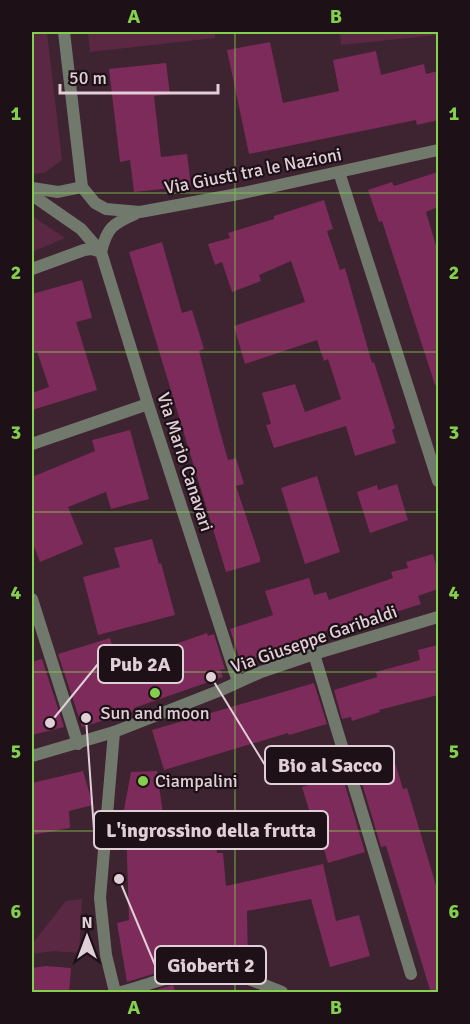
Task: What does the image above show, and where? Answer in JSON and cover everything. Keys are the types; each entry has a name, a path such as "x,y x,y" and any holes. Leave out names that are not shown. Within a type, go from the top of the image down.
{"street":[{"path":"32,188 58,192 82,187 64,32"},
{"name":"Via Giusti tra le Nazioni","path":"82,187 95,203 106,209 140,212 243,193 438,150"},
{"path":"339,172 438,481"},
{"name":"Via Mario Canavari","path":"32,195 81,229 101,252 238,682"},
{"path":"32,269 84,250 92,249 101,252 105,234 109,228 120,220 140,212"},
{"path":"32,444 148,404"},
{"path":"32,599 78,744"},
{"name":"Via Giuseppe Garibaldi","path":"32,756 114,732 314,654 438,616"},
{"path":"314,654 411,974"},
{"path":"114,732 100,898 106,956 115,993"},
{"path":"121,993 192,972 205,971 247,979 282,993"}],"shaded area":[{"path":"32,32 47,32 62,160 44,173 32,174"},
{"path":"88,32 215,32 215,38 90,52"},
{"path":"340,32 438,32 438,35 341,45"},
{"path":"32,216 65,238 32,252"},
{"path":"82,899 79,953 53,951 32,954 32,944 66,901"}],"building":[{"path":"270,42 283,103 339,91 333,60 376,51 381,75 424,64 426,74 438,71 438,120 417,125 416,120 249,154 227,50"},
{"path":"166,63 170,94 154,96 161,157 187,154 191,186 134,192 130,160 120,162 109,69"},
{"path":"438,172 438,207 426,212 438,252 438,384 435,385 382,221 379,222 368,190 392,182 394,186"},
{"path":"324,200 333,229 327,231 340,270 345,268 372,363 374,362 395,428 392,430 396,443 355,456 346,426 274,448 266,425 271,424 262,393 295,384 305,412 341,399 328,359 324,361 317,340 245,364 234,326 305,302 291,261 259,275 261,281 232,292 222,262 215,265 208,244 230,238 228,233"},
{"path":"162,242 182,313 192,310 204,349 199,351 219,428 228,460 236,458 244,484 236,486 260,558 260,562 226,572 129,252"},
{"path":"82,280 92,318 76,322 97,390 32,410 32,393 49,387 37,351 32,353 32,294"},
{"path":"130,430 149,499 111,509 106,492 68,507 83,544 40,562 32,541 32,477 95,451 92,440"},
{"path":"317,476 340,552 305,564 281,488"},
{"path":"397,484 408,520 370,533 357,492 377,485 378,490"},
{"path":"152,539 175,615 98,635 83,577 120,567 114,548"},
{"path":"433,554 438,572 438,589 418,596 421,604 396,612 395,608 351,622 273,649 275,652 241,663 230,629 273,615 265,591 309,578 314,595 326,592 329,600 393,578 391,572 408,568 406,562"},
{"path":"207,633 208,636 214,634 225,669 220,670 223,677 134,708 134,711 82,727 58,654 110,638 118,664"},
{"path":"438,645 438,695 379,710 380,712 352,721 351,717 342,719 334,690 377,677 376,672 420,660 418,650"},
{"path":"42,659 64,727 32,735 32,662"},
{"path":"314,683 327,724 289,735 288,733 164,770 152,730"},
{"path":"393,756 403,789 407,788 438,892 438,993 431,993 386,846 381,847 358,770 361,766"},
{"path":"83,771 93,805 69,811 70,828 32,835 32,783"},
{"path":"157,771 164,821 214,816 217,853 223,853 226,886 323,864 336,921 359,915 370,956 330,967 311,899 247,911 248,962 187,961 127,982 117,923 129,920 126,825 121,826 131,772"},
{"path":"342,775 365,852 328,863 317,825 314,826 302,787"},
{"path":"46,966 71,968 69,993 32,993 32,968"},
{"path":"173,985 176,993 148,993 159,989"}],"place":[{"name":"Bio al Sacco","path":"211,677"},
{"name":"Sun and moon","path":"155,693"},
{"name":"L'ingrossino della frutta","path":"86,718"},
{"name":"Pub 2A","path":"50,723"},
{"name":"Ciampalini","path":"143,781"},
{"name":"Gioberti 2","path":"119,879"}]}
